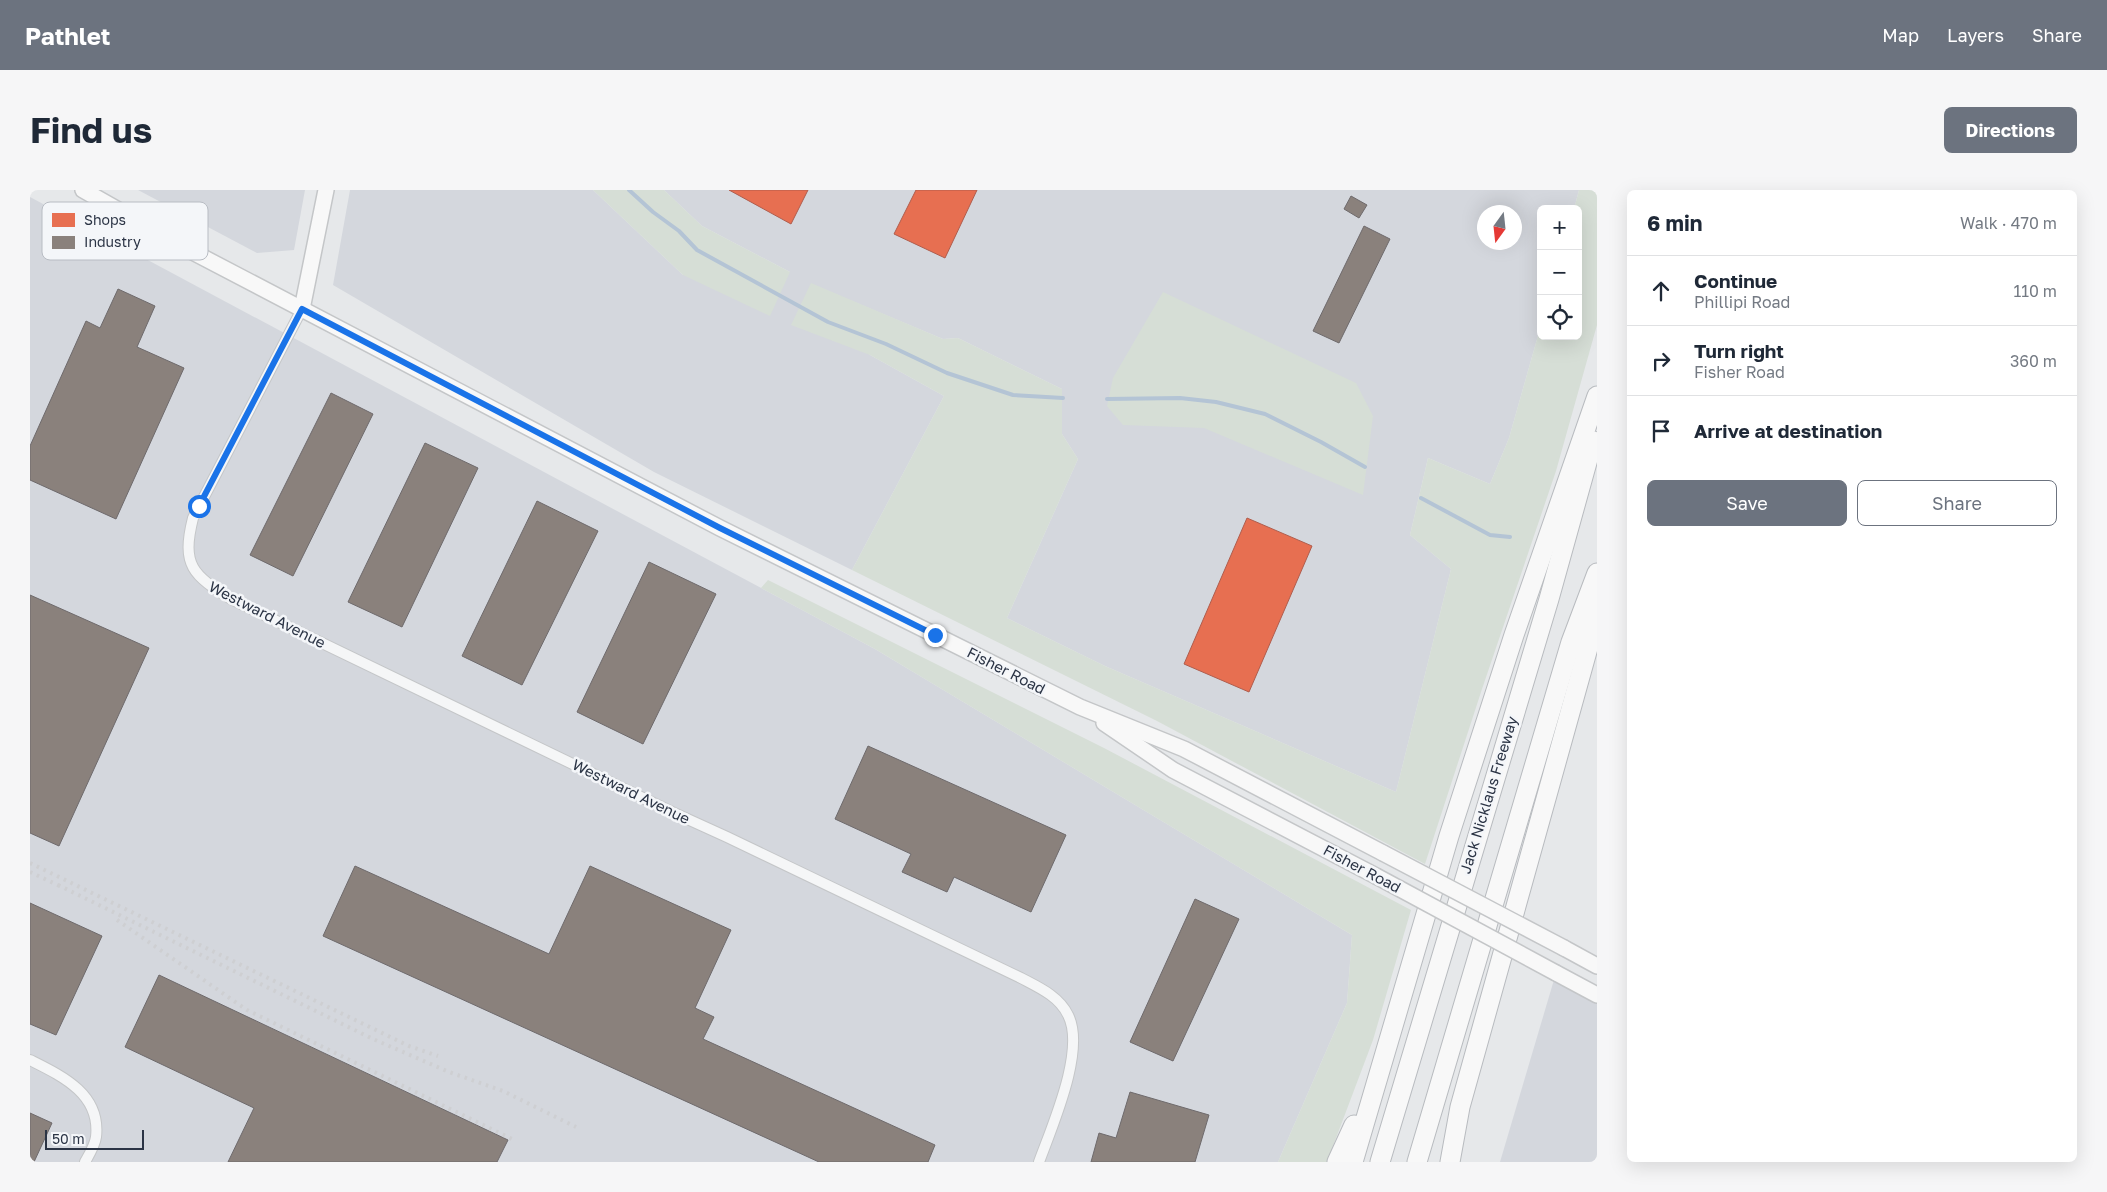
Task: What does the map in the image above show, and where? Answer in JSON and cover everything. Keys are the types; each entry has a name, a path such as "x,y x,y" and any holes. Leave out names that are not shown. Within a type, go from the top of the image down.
{"highway":[{"path":"1353,1162 1464,790 1514,636 1597,396"},
{"name":"Jack Nicklaus Freeway","path":"1380,1162 1551,590 1597,428"},
{"path":"1417,1162 1571,642 1597,573"},
{"path":"1450,1162 1460,1107 1588,648 1597,608"},
{"path":"1338,1162 1388,1043"}],"main road":[{"name":"Fisher Road","path":"83,190 104,202"},
{"path":"302,309 326,190"},
{"name":"Fisher Road","path":"208,260 720,528 1080,707 1184,748 1597,966"},
{"name":"Fisher Road","path":"1080,707 1173,770 1376,876 1597,995"}],"street":[{"name":"Westward Avenue","path":"302,309 192,518 188,536 188,553 193,568 203,582 231,599 1037,986 1055,998 1068,1015 1074,1038 1071,1062 1061,1101 1039,1162"},
{"path":"30,1060 63,1076 83,1093 94,1116 96,1138 85,1162"}],"shaded area":[{"path":"138,190 305,190 294,250 257,253 208,227 208,202 161,202"},
{"path":"350,190 593,190 683,275 790,272 702,226 664,190 1579,190 1575,205 1537,205 1537,339 1509,438 1490,484 1428,458 1410,535 1451,569 1396,792 1105,666 1007,618 1078,459 1062,434 1062,389 958,338 943,339 811,284 870,355 944,396 852,570 654,472 333,285"},
{"path":"593,190 664,190 702,226 790,272 770,316 683,275"},
{"path":"1579,190 1597,190 1597,325 1556,471 1425,864 1157,721 852,570 944,396 870,355 791,325 811,283 943,339 958,338 1062,389 1062,434 1078,459 1007,618 1105,666 1396,792 1451,569 1410,535 1428,458 1490,484 1509,438 1537,339 1582,340 1582,205 1575,205"},
{"path":"30,197 42,203 42,260 148,260 875,649 1352,935 1347,1003 1278,1162 30,1162"},
{"path":"1163,292 1356,383 1373,416 1363,495 1204,428 1123,425 1107,406 1113,378"},
{"path":"768,580 1104,748 1411,910 1373,1040 1327,1162 1278,1162 1347,1003 1352,935 875,649 761,588"},
{"path":"1556,973 1597,995 1597,1162 1500,1162"}],"building: Shops":[{"path":"729,190 808,190 791,224"},
{"path":"916,190 977,190 945,258 894,234"},
{"path":"1247,518 1312,546 1249,692 1184,664"}],"building: Industry":[{"path":"1351,196 1367,205 1359,218 1344,209"},
{"path":"1364,226 1390,239 1339,343 1313,331"},
{"path":"118,289 155,306 137,347 184,368 116,519 30,480 30,446 86,321 100,328"},
{"path":"331,393 373,414 293,576 250,555"},
{"path":"425,443 478,468 402,627 348,602"},
{"path":"537,501 598,531 522,685 462,656"},
{"path":"649,562 716,594 643,744 577,712"},
{"path":"30,595 149,648 59,846 30,833"},
{"path":"868,746 1066,835 1031,912 954,877 947,892 902,872 911,854 835,819"},
{"path":"355,866 549,954 590,866 731,930 695,1008 714,1017 703,1039 935,1145 928,1162 819,1162 323,936"},
{"path":"1195,899 1239,919 1173,1061 1130,1042"},
{"path":"30,903 102,936 56,1035 30,1024"},
{"path":"159,975 508,1140 497,1162 228,1162 254,1108 125,1047"},
{"path":"1130,1092 1209,1115 1195,1162 1091,1162 1099,1133 1116,1138"},
{"path":"30,1113 52,1123 34,1162 30,1162"}],"waterway":[{"path":"629,190 653,212 679,231 697,250 828,322 886,344 947,373 1013,395 1063,398"},
{"path":"1107,399 1180,398 1216,402 1265,414 1365,467"},
{"path":"1421,498 1490,535 1510,537"}],"railway":[{"path":"30,863 409,1046 438,1056"},
{"path":"30,872 64,888"},
{"path":"58,885 373,1039 449,1072 503,1091 576,1127"},
{"path":"117,920 247,1010 514,1140"}],"route":[{"path":"199,506 302,309 720,528 935,635"}]}
